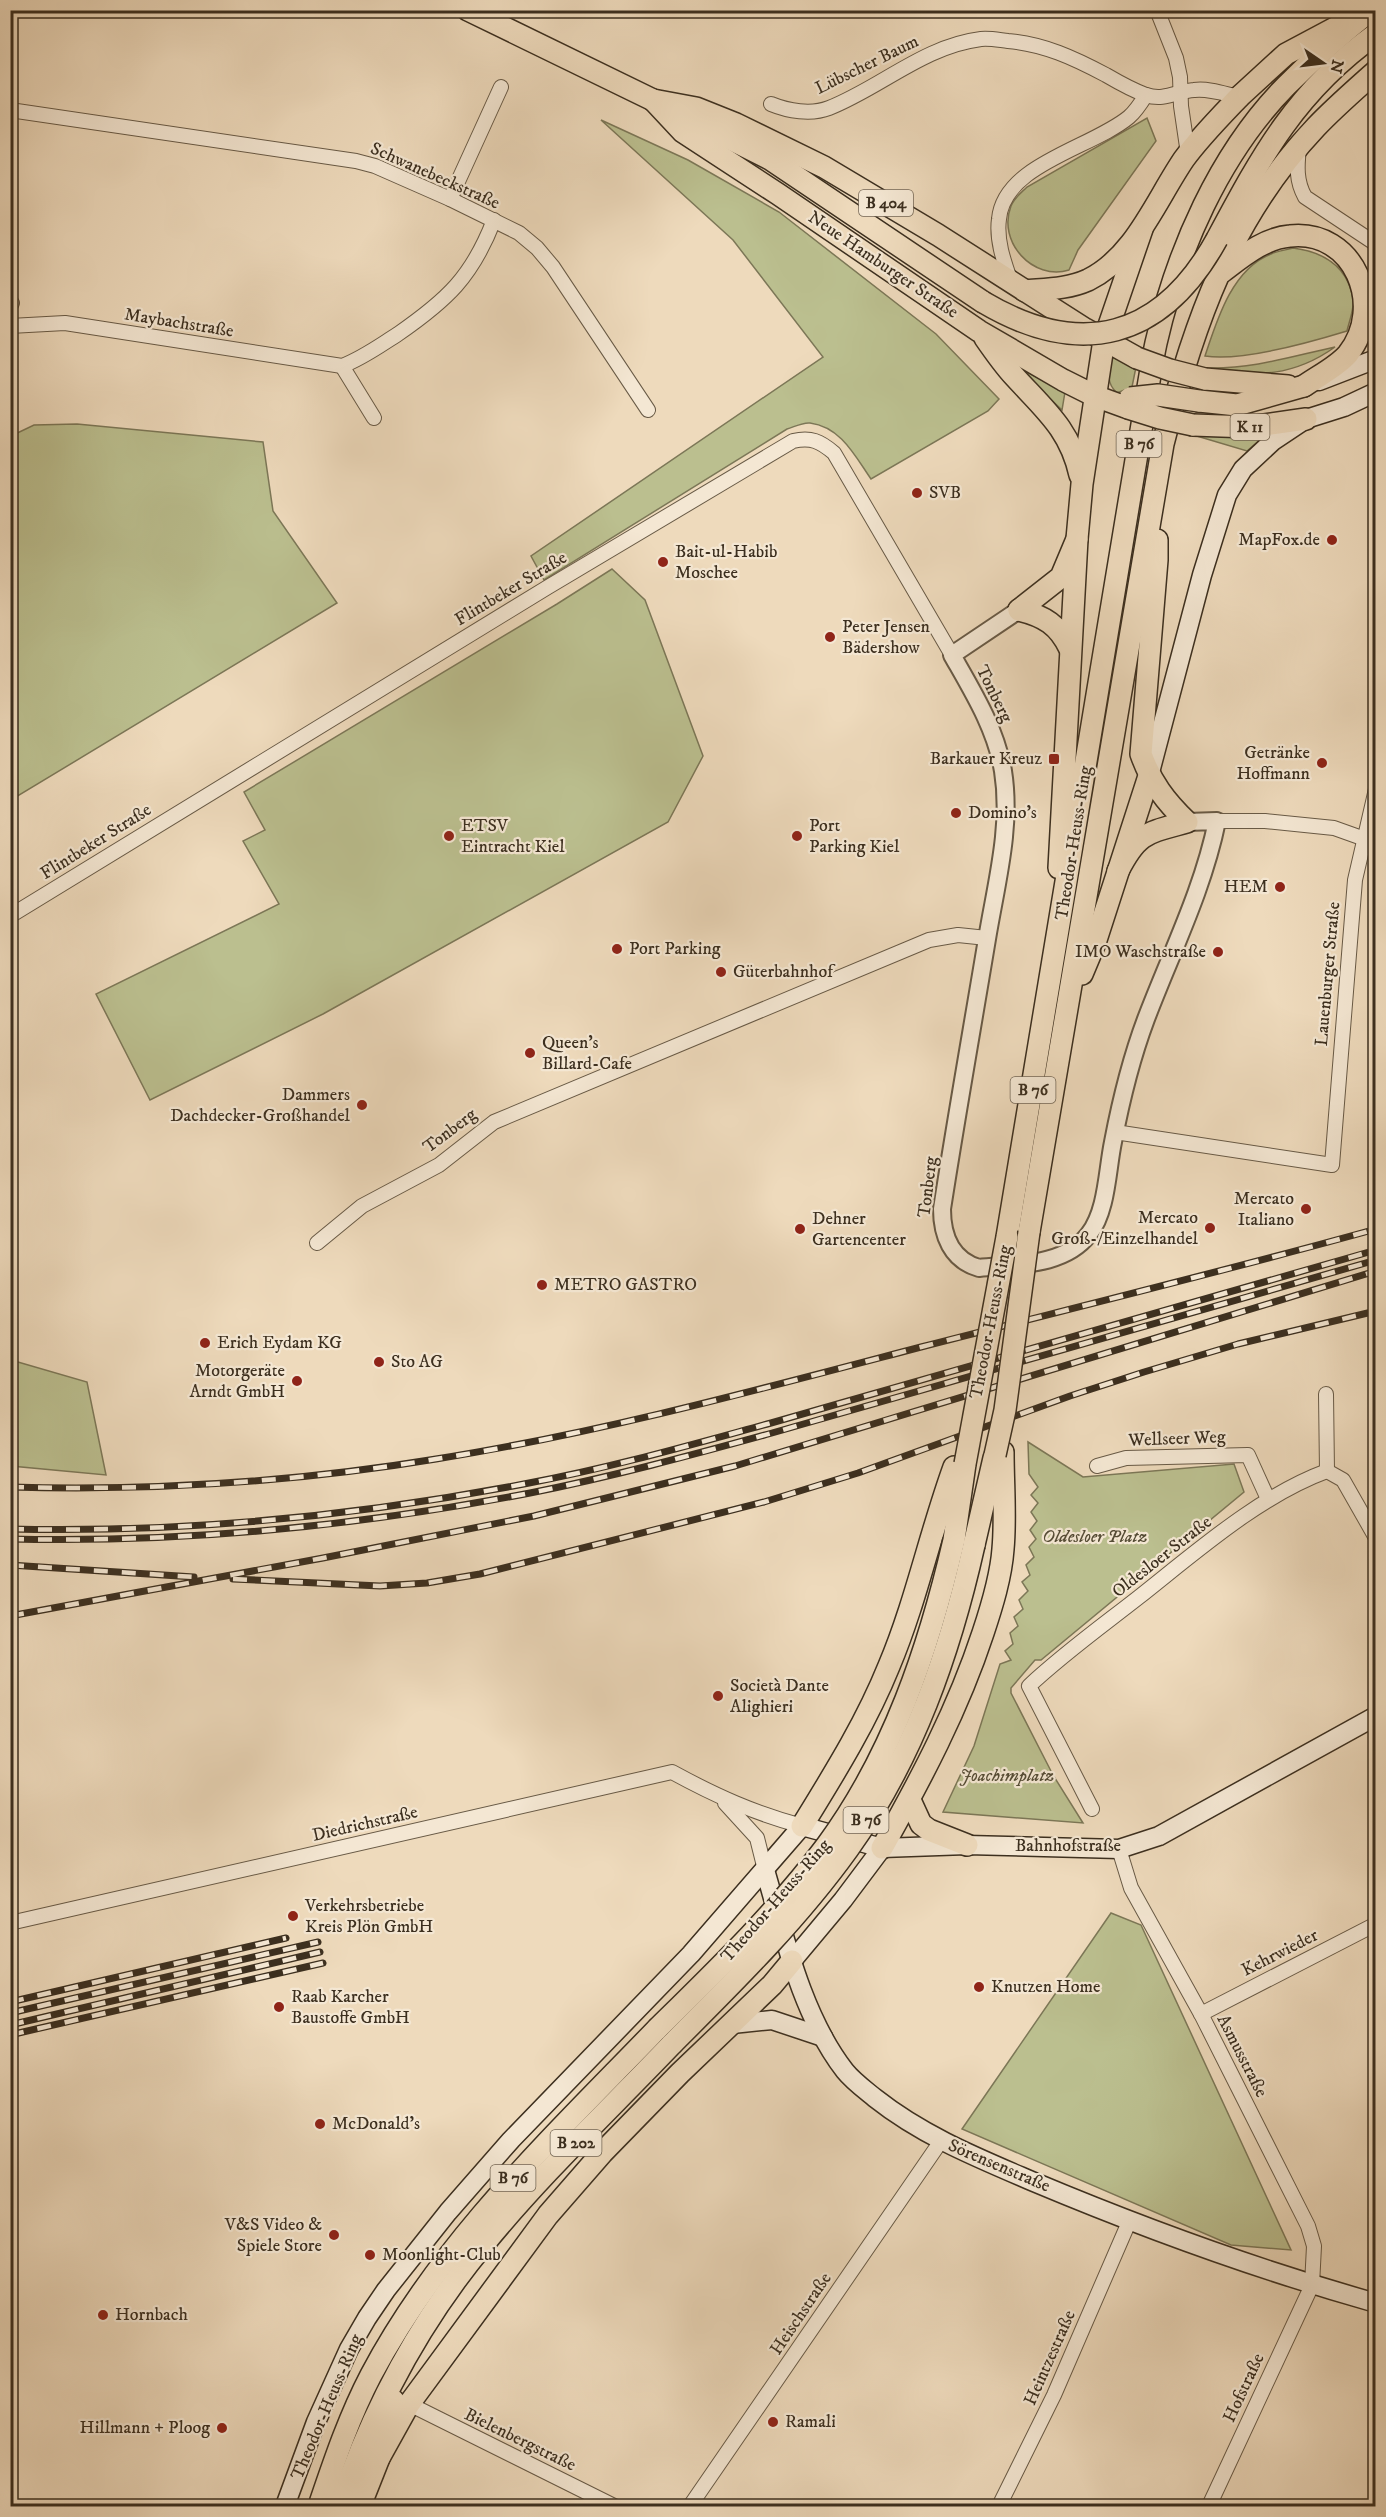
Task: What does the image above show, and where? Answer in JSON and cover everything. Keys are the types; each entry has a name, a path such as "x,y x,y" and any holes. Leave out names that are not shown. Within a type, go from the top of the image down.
{"main road":[{"name":"Neue Hamburger Straße","path":"468,10 652,100 696,108 792,151 866,190 1104,340 1137,358 1204,379 1304,386"},
{"path":"1018,286 1063,287 1089,279 1114,260 1142,229 1186,157 1239,97 1286,54 1332,28 1370,11"},
{"name":"Theodor-Heuss-Ring","path":"340,2506 385,2396 407,2354 454,2283 506,2218 672,2044 752,1964 804,1906 849,1848 889,1783 919,1723 944,1660 961,1602 964,1542 960,1465 970,1432 1007,1238 1156,343 1180,264 1206,202 1250,130 1285,86 1370,11"},
{"path":"652,100 748,147 791,172 983,302 1010,317 1054,332 1081,335 1106,332 1130,325 1153,313 1187,285 1207,257 1259,159 1281,126 1313,86 1376,34"},
{"name":"Theodor-Heuss-Ring","path":"319,2506 345,2431 371,2376 437,2271 494,2198 657,2029 738,1949 789,1893 849,1811 886,1744 924,1654 964,1542 999,1454 1029,1232 1163,444 1192,338 1216,276 1257,204 1316,127 1376,71"},
{"name":"Neue Hamburger Straße","path":"652,100 683,132 979,331 1116,401"},
{"name":"B 76","path":"1058,942 1060,830 1082,484 1093,419 1116,401 1104,340 1142,229"},
{"path":"1216,276 1258,247 1289,236 1320,239 1338,248 1348,257 1362,280 1365,295 1365,312 1360,334 1348,354 1304,386"},
{"name":"B 76","path":"979,331 1003,363 1064,432 1076,455 1082,484"},
{"path":"1116,401 1158,395 1237,405 1304,386 1376,359"},
{"name":"K 11","path":"1193,425 1250,427 1306,419 1376,392"},
{"name":"B 404","path":"1116,401 1160,418 1193,425"},
{"name":"K 11","path":"1067,1011 1095,943 1149,776 1202,575 1227,495 1244,469 1262,450 1306,419"},
{"name":"B 76","path":"1149,776 1141,746 1157,560 1155,491"},
{"path":"1019,610 1060,577 1077,539"},
{"path":"1019,610 1035,614 1056,626 1070,649"},
{"path":"1118,871 1129,850 1137,841 1149,834 1187,822 1169,805 1149,776"},
{"name":"B 76","path":"882,1848 910,1800 967,1678 994,1600 1003,1549 999,1454"},
{"name":"B 76","path":"802,1826 848,1751 889,1666 960,1465"},
{"name":"Bahnhofstraße","path":"802,1826 882,1848 968,1845 1119,1849 1159,1836 1376,1716"},
{"name":"B 76","path":"910,1800 921,1824 929,1830 968,1845"},
{"name":"Theodor-Heuss-Ring","path":"285,2506 316,2422 349,2349 366,2318 386,2290 448,2212 511,2140 691,1954 802,1826"},
{"path":"379,2458 410,2404 548,2215 602,2152 732,2024 792,1961 843,1900 882,1848"},
{"name":"Sörensenstraße","path":"765,1870 792,1961 823,2037 852,2080 895,2114 941,2141 1129,2222 1312,2285 1376,2303"},
{"path":"732,2024 772,2019 823,2037"},
{"path":"360,2506 379,2458 407,2354"}],"street":[{"path":"1157,10 1176,58 1187,147 1186,157"},
{"name":"Lübscher Baum","path":"771,104 782,109 801,111 827,109 896,71 943,49 982,39 1027,42 1050,48 1071,56 1146,95 1163,98 1180,92 1204,89 1239,97"},
{"path":"450,200 501,87"},
{"path":"1018,286 999,231 1001,209 1008,193 1025,176 1128,117 1146,95"},
{"name":"Schwanebeckstraße","path":"10,110 356,160 375,166 494,220 528,240 553,267 648,410"},
{"path":"1300,146 1297,168 1300,187 1305,197 1376,244"},
{"path":"374,418 342,366 362,358 435,308 469,271 482,250 494,220"},
{"name":"Maybachstraße","path":"16,325 65,323 342,366"},
{"name":"Flintbeker Straße","path":"10,916 548,587 793,441 806,438 821,442 834,453 952,655"},
{"name":"Tonberg","path":"1019,610 952,655 987,718 997,745 1005,782 1004,833 942,1209 943,1230 953,1251 969,1265 979,1268 1049,1260 1070,1251 1088,1235 1098,1217 1127,1077 1145,1021 1188,915 1211,849 1217,821"},
{"name":"Lauenburger Straße","path":"1115,1132 1332,1165 1354,880 1369,841 1376,789"},
{"path":"1187,822 1265,821 1334,828 1369,841"},
{"name":"Tonberg","path":"317,1243 362,1206 439,1165 494,1122 928,940 958,935 987,938"},
{"path":"1326,1394 1327,1471 1343,1480 1376,1538"},
{"name":"Wellseer Weg","path":"1097,1466 1126,1458 1248,1455 1268,1498"},
{"name":"Oldesloer Straße","path":"1092,1809 1029,1686 1043,1672 1268,1498 1303,1480 1327,1471"},
{"name":"Diedrichstraße","path":"10,1923 672,1772 722,1799 774,1819 802,1826"},
{"name":"Diedrichstraße","path":"722,1799 757,1838 765,1870"},
{"name":"Asmusstraße","path":"1119,1849 1131,1888 1201,2014 1308,2226 1314,2246 1312,2285"},
{"name":"Kehrwieder","path":"1201,2014 1376,1924"},
{"name":"Heischstraße","path":"690,2506 941,2141"},
{"name":"Heintzestraße","path":"999,2506 1054,2395 1129,2222"},
{"name":"Hofstraße","path":"1209,2506 1312,2285"},
{"name":"Bielenbergstraße","path":"410,2404 614,2506"}],"green space":[{"path":"1147,118 1156,141 1078,250 1069,270 1056,272 1043,270 1021,256 1009,233 1008,220 1011,206 1016,198 1027,187"},
{"path":"601,120 688,160 779,212 936,334 999,399 988,411 871,479 853,452 839,436 830,430 807,423 787,429 544,580 531,556 823,357 733,240"},
{"path":"1293,248 1324,257 1340,269 1350,287 1353,302 1347,331 1256,354 1205,356 1221,312 1236,283 1257,261 1271,254"},
{"path":"1335,347 1320,357 1290,369 1259,374 1208,371 1208,368 1257,364"},
{"path":"1112,357 1136,367 1132,387 1117,393 1109,380"},
{"path":"1025,371 1065,392 1062,410 1024,374"},
{"path":"77,424 263,442 273,511 337,603 11,800 11,436 34,425"},
{"path":"1190,434 1260,435 1262,438 1247,451"},
{"name":"ETSV Eintracht Kiel","path":"612,569 645,600 703,756 668,822 323,1014 150,1100 96,994 279,904 243,841 265,830 244,792"},
{"path":"11,1360 87,1382 106,1475 11,1466"},
{"name":"Oldesloer Platz","path":"1028,1442 1083,1477 1234,1464 1244,1492 1041,1660 1035,1660 1011,1688 1011,1693 1053,1775 1083,1823 943,1812 974,1746 1000,1664 1011,1660 1005,1651 1013,1644 1010,1633 1018,1626 1014,1617 1023,1609 1019,1600 1028,1591 1022,1582 1030,1575 1026,1565 1034,1557 1029,1547 1036,1539 1030,1530 1037,1521 1031,1512 1038,1503 1031,1495 1038,1487 1029,1474"},
{"path":"1111,1913 1141,1925 1291,2250 1231,2245 962,2129"}],"railway":[{"path":"10,1487 117,1488 277,1479 383,1467 497,1448 619,1423 740,1394 1206,1275 1376,1229"},
{"path":"10,1529 140,1528 271,1520 400,1505 559,1477 650,1456 771,1423 1376,1250"},
{"path":"10,1539 141,1538 271,1530 401,1515 560,1487 772,1433 1376,1260"},
{"path":"10,1616 534,1516 735,1466 1376,1271"},
{"path":"233,1579 380,1586 427,1583 480,1574 764,1502 858,1473 1070,1396 1144,1372 1238,1344 1376,1311"},
{"path":"10,1565 194,1577"},
{"path":"10,2002 286,1938"},
{"path":"10,2013 318,1942"},
{"path":"10,2025 320,1952"},
{"path":"10,2035 323,1963"}],"place":[{"name":"SVB","path":"917,493"},
{"name":"MapFox.de","path":"1332,540"},
{"name":"Bait-ul-Habib Moschee","path":"663,562"},
{"name":"Peter Jensen Bädershow","path":"830,637"},
{"name":"Barkauer Kreuz","path":"1054,759"},
{"name":"Getränke Hoffmann","path":"1322,763"},
{"name":"Domino's","path":"956,813"},
{"name":"ETSV Eintracht Kiel","path":"449,836"},
{"name":"Port Parking Kiel","path":"797,836"},
{"name":"HEM","path":"1280,887"},
{"name":"Port Parking","path":"617,949"},
{"name":"IMO Waschstraße","path":"1218,952"},
{"name":"Güterbahnhof","path":"721,972"},
{"name":"Queen's Billard-Cafe","path":"530,1053"},
{"name":"Dammers Dachdecker-Großhandel","path":"362,1105"},
{"name":"Mercato Italiano","path":"1306,1209"},
{"name":"Mercato Groß-/Einzelhandel","path":"1210,1228"},
{"name":"Dehner Gartencenter","path":"800,1229"},
{"name":"METRO GASTRO","path":"542,1285"},
{"name":"Erich Eydam KG","path":"205,1343"},
{"name":"Sto AG","path":"379,1362"},
{"name":"Motorgeräte Arndt GmbH","path":"297,1381"},
{"name":"Società Dante Alighieri","path":"718,1696"},
{"name":"Verkehrsbetriebe Kreis Plön GmbH","path":"293,1916"},
{"name":"Knutzen Home","path":"979,1987"},
{"name":"Raab Karcher Baustoffe GmbH","path":"279,2007"},
{"name":"McDonald's","path":"320,2124"},
{"name":"V&S Video & Spiele Store","path":"334,2235"},
{"name":"Moonlight-Club","path":"370,2255"},
{"name":"Hornbach","path":"103,2315"},
{"name":"Ramali","path":"773,2422"},
{"name":"Hillmann + Ploog","path":"222,2428"}],"park label":[{"name":"Joachimplatz","path":"1007,1776"}]}
